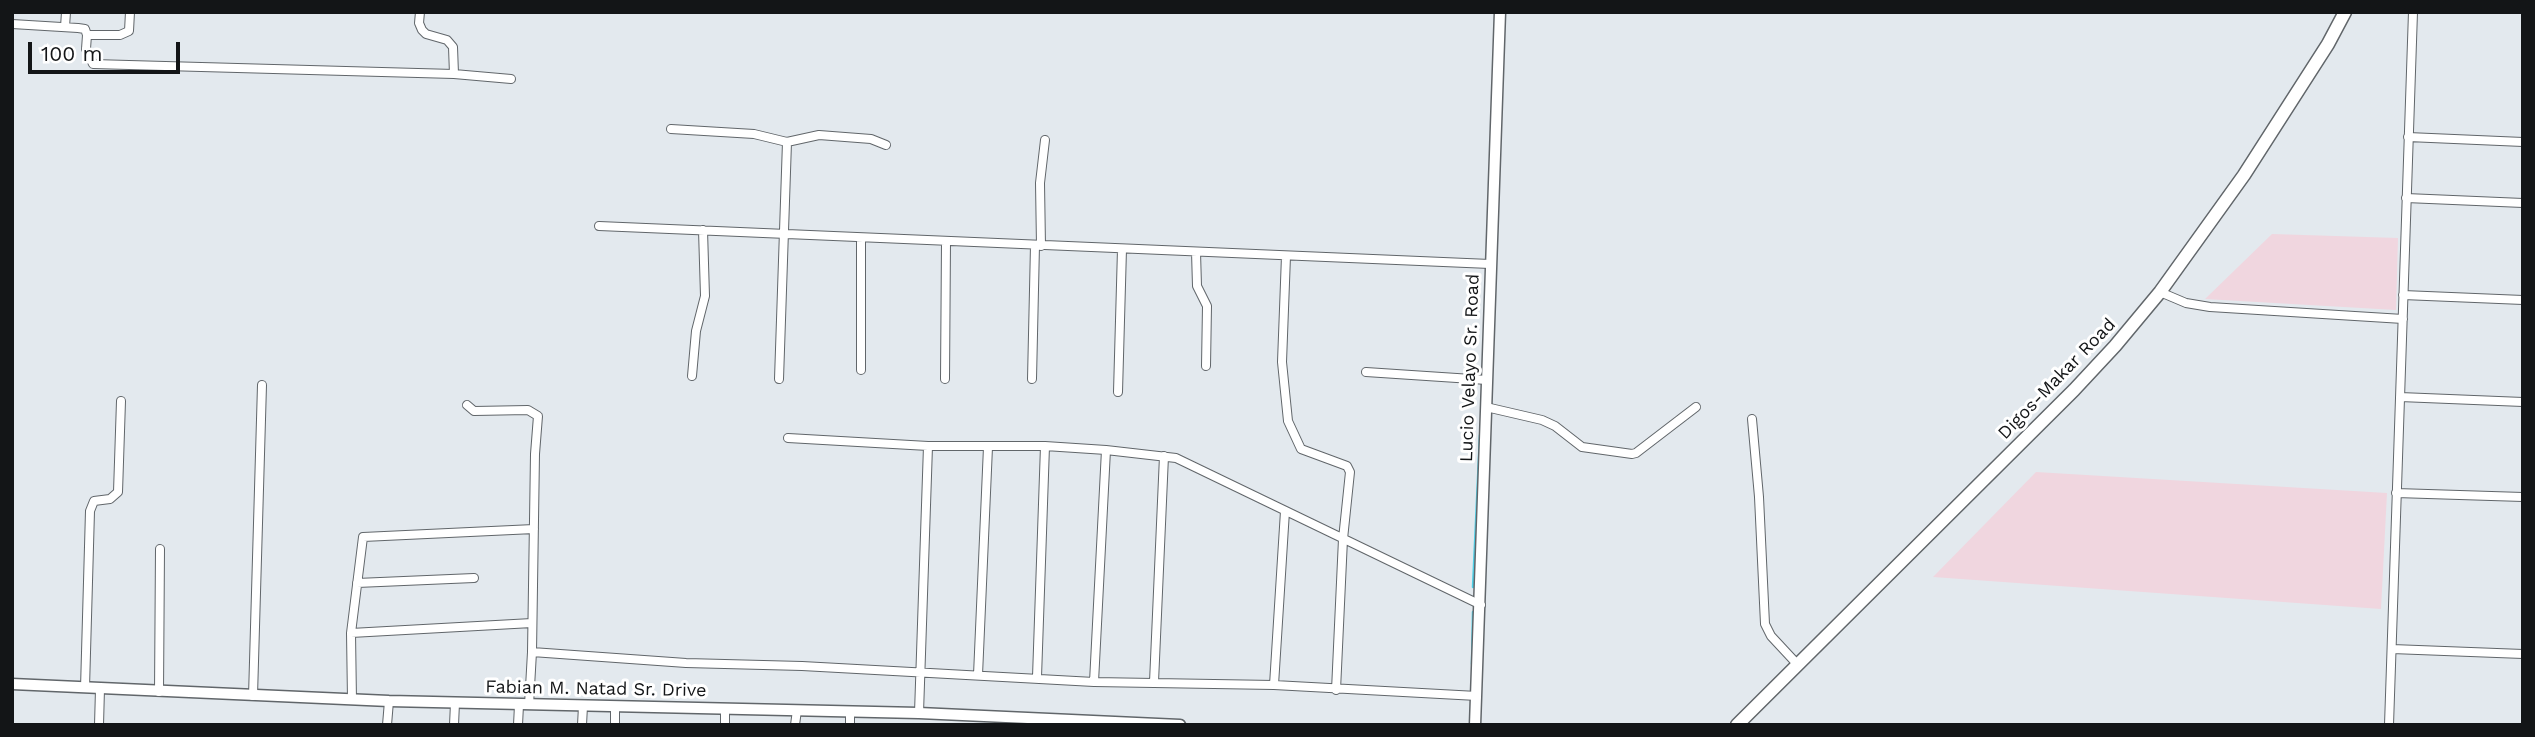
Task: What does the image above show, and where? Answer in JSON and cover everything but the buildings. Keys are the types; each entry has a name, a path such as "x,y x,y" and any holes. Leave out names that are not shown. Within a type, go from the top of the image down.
{"main road":[{"name":"Digos-Makar Road","path":"1737,725 2074,390 2160,292 2244,175 2328,44 2345,12"}],"street":[{"path":"65,27 66,12"},
{"path":"87,35 124,35 129,31 130,12"},
{"path":"420,12 419,23 422,30 426,34 447,40 453,47 454,74"},
{"name":"Lucio Velayo Sr. Road","path":"1475,725 1500,12"},
{"path":"2389,725 2413,12"},
{"path":"12,24 85,29 86,49 93,64 454,74 511,79"},
{"path":"671,129 754,134 787,142 819,135 871,139 886,145"},
{"path":"2407,137 2523,142"},
{"path":"1032,379 1040,183 1045,140"},
{"path":"779,379 787,142"},
{"path":"2406,198 2523,203"},
{"path":"599,226 1490,264"},
{"path":"692,376 696,331 705,296 703,229"},
{"path":"861,238 861,370"},
{"path":"945,379 946,242"},
{"path":"1118,392 1122,249"},
{"path":"1196,252 1197,286 1207,306 1206,366"},
{"path":"1286,256 1282,362 1288,421 1301,449 1349,468 1336,690"},
{"path":"2160,292 2186,303 2210,307 2403,319"},
{"path":"2403,295 2523,300"},
{"path":"1366,372 1487,380"},
{"path":"253,696 262,385"},
{"path":"2400,397 2523,402"},
{"path":"85,688 90,511 94,501 110,499 118,492 121,401"},
{"path":"467,405 474,411 528,410 538,416 532,652 524,705 518,725"},
{"path":"1486,407 1542,420 1555,426 1582,447 1632,454 1696,407"},
{"path":"1752,419 1765,624 1771,636 1798,664"},
{"path":"788,438 928,446 1045,446 1176,458 1481,605"},
{"path":"919,713 928,446"},
{"path":"1037,677 1045,446"},
{"path":"978,675 988,447"},
{"path":"1094,682 1105,450"},
{"path":"1154,682 1164,456"},
{"path":"2396,493 2523,497"},
{"path":"1274,685 1285,511"},
{"path":"352,700 351,633 363,537 534,529"},
{"path":"159,692 160,549"},
{"path":"357,583 474,578"},
{"path":"351,633 532,623"},
{"path":"2392,649 2523,654"},
{"path":"532,652 686,663 802,666 921,674 1037,677 1094,682 1274,685 1477,696"},
{"name":"Fabian M. Natad Sr. Drive","path":"12,684 352,700 919,713 1053,722 1180,725"},
{"path":"99,725 100,689"},
{"path":"387,725 389,701"},
{"path":"454,725 455,703"},
{"path":"582,725 583,706"},
{"path":"615,707 615,725"},
{"path":"725,709 725,725"},
{"path":"796,725 797,710"},
{"path":"850,712 850,725"}],"shaded area":[{"path":"2272,234 2398,238 2396,310 2205,299"},
{"path":"2036,472 2387,493 2381,609 1933,577"}],"waterway":[{"path":"1473,587 1480,435"},
{"path":"1472,664 1473,612"}]}
